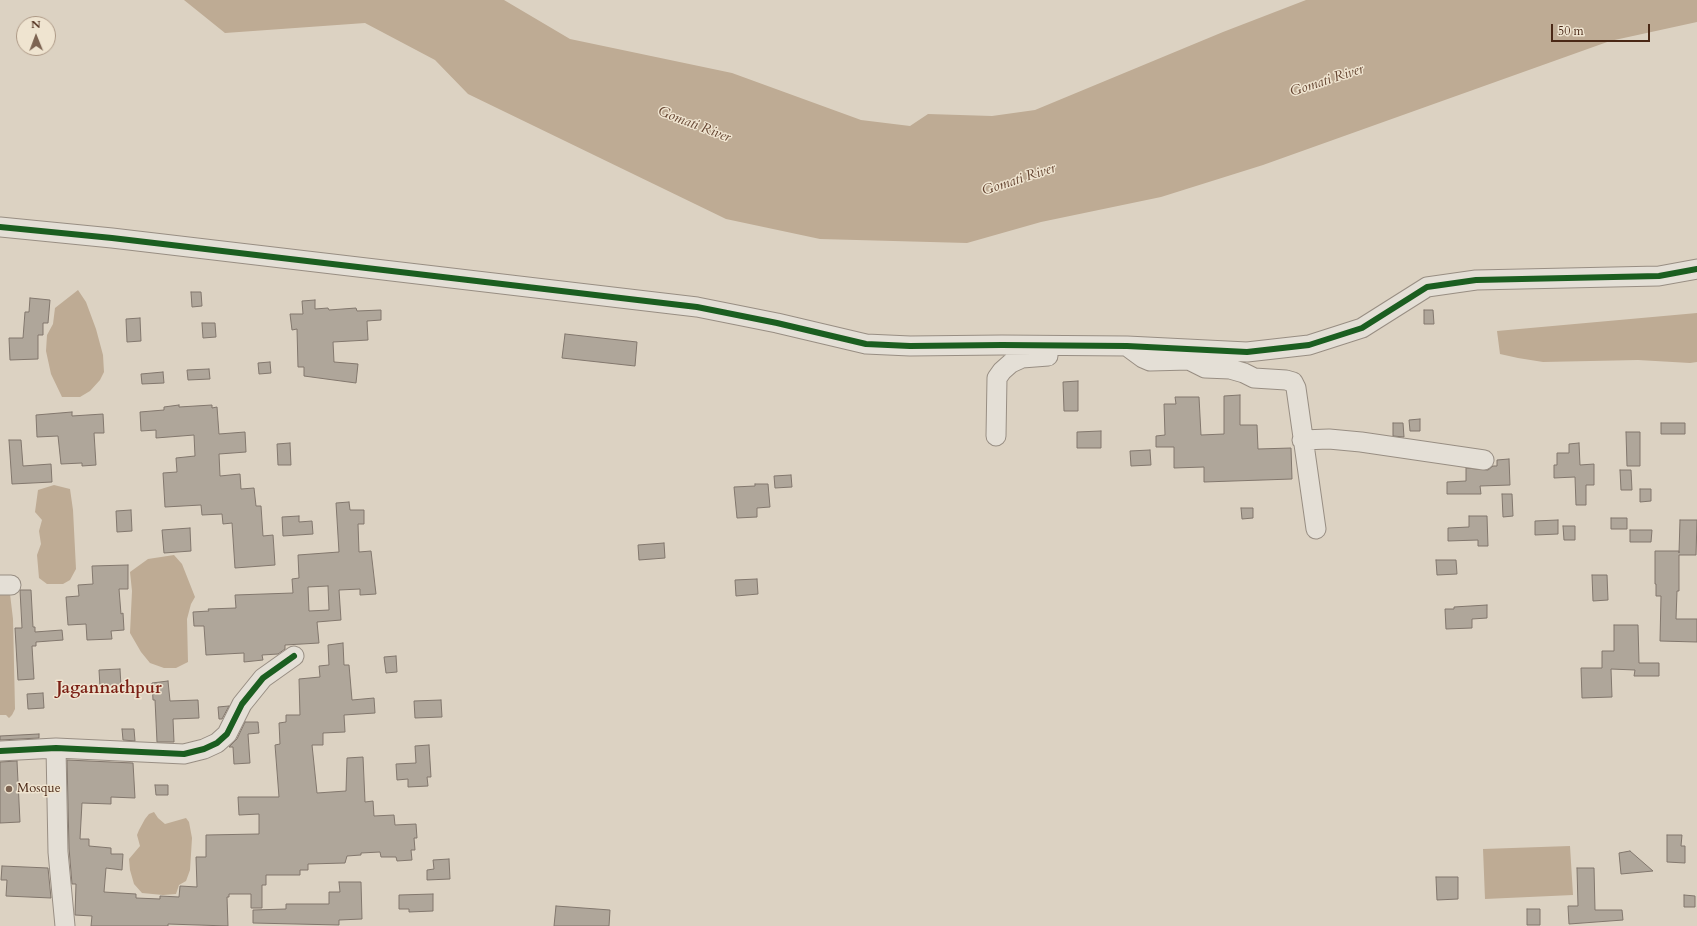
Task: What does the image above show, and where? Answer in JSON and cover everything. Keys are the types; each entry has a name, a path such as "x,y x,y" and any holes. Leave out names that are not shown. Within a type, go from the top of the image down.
{"street":[{"path":"0,227 112,238 698,307 777,322 866,344 910,346 1127,346 1247,352 1309,345 1362,328 1427,287 1476,280 1659,276 1697,269"},
{"path":"1127,346 1143,358 1150,361 1189,360 1205,368 1230,369 1254,378 1293,382 1296,388 1302,440 1316,529"},
{"path":"996,436 997,378 1011,363 1022,358 1050,356 1116,355 1143,358"},
{"path":"1302,440 1329,439 1361,442 1484,460"},
{"path":"0,751 56,748 184,754 204,749 217,743 227,734 242,704 263,678 294,656"},
{"path":"56,748 58,852 65,926"}],"water":[{"name":"Gomati River","path":"184,0 504,0 570,39 732,73 861,120 910,126 928,114 992,116 1035,110 1223,32 1306,0 1697,0 1697,22 1610,41 1263,165 1161,197 1041,222 967,243 820,239 726,219 468,94 435,60 365,23 225,33"},
{"path":"78,290 86,302 96,329 103,355 104,372 100,380 90,391 80,397 62,397 51,374 46,351 47,335 53,324 55,308"},
{"path":"1697,313 1697,362 1690,363 1638,360 1543,362 1500,354 1497,331"},
{"path":"54,485 70,489 73,510 76,569 70,580 63,584 47,584 39,578 37,555 41,544 39,531 42,520 35,512 38,490"},
{"path":"174,555 182,564 195,597 191,604 187,619 188,662 176,668 164,668 150,663 141,652 130,633 132,591 130,572 148,559"},
{"path":"0,594 10,594 13,619 15,709 9,718 6,715 0,715"},
{"path":"154,812 165,824 186,818 189,822 192,838 190,870 186,881 179,885 176,894 163,895 142,893 134,884 130,870 129,859 140,846 137,835 139,830 149,814"},
{"path":"1570,846 1573,895 1485,899 1483,849"}],"building":[{"path":"191,292 201,292 202,306 192,307"},
{"path":"30,298 50,300 48,323 43,323 43,335 38,335 38,359 10,360 9,338 23,338 25,312 29,312"},
{"path":"315,300 315,309 328,308 329,310 356,308 357,311 381,310 381,320 367,321 368,340 333,342 334,362 358,364 356,383 304,376 304,367 298,367 297,329 292,330 290,314 303,314 302,301"},
{"path":"1424,310 1433,310 1434,324 1424,324"},
{"path":"140,318 141,341 127,342 126,319"},
{"path":"202,323 215,323 216,337 203,338"},
{"path":"565,334 637,342 635,366 562,358"},
{"path":"270,362 271,373 259,374 258,363"},
{"path":"209,369 210,379 188,380 187,370"},
{"path":"163,372 164,383 142,384 141,374"},
{"path":"1078,381 1078,411 1064,411 1063,382"},
{"path":"1240,395 1240,425 1257,425 1258,449 1291,448 1292,479 1204,482 1204,467 1174,468 1174,447 1156,447 1156,436 1165,435 1164,404 1176,404 1175,397 1199,397 1201,435 1224,434 1224,396"},
{"path":"179,405 179,407 212,405 212,408 217,407 219,434 245,432 246,452 219,454 220,476 240,474 241,489 254,488 256,506 261,506 263,536 273,535 275,565 235,568 232,523 223,524 222,514 202,515 201,505 165,507 163,473 177,472 176,458 195,456 194,435 156,438 156,430 141,431 140,412 164,410 164,407"},
{"path":"72,412 72,416 103,414 104,433 94,433 96,465 82,466 82,463 61,464 58,436 37,437 36,415"},
{"path":"1420,419 1420,431 1410,431 1409,420"},
{"path":"1393,423 1403,423 1404,437 1393,436"},
{"path":"1661,423 1685,423 1685,434 1661,434"},
{"path":"1101,431 1101,448 1077,448 1077,432"},
{"path":"1626,432 1640,432 1640,466 1627,466"},
{"path":"9,440 21,440 23,466 51,464 52,482 12,484"},
{"path":"290,443 291,465 278,465 277,444"},
{"path":"1579,443 1580,465 1594,464 1594,485 1586,485 1586,505 1576,505 1575,477 1554,478 1554,465 1557,465 1557,453 1569,453 1569,444"},
{"path":"1150,450 1151,465 1131,466 1130,451"},
{"path":"1509,459 1510,485 1480,486 1481,494 1447,494 1447,482 1466,481 1466,468 1488,470 1493,466 1497,466 1497,460"},
{"path":"1620,470 1631,470 1632,490 1621,490"},
{"path":"791,475 792,487 775,488 774,476"},
{"path":"755,484 768,484 770,507 757,508 757,517 737,518 734,487 755,486"},
{"path":"1640,489 1651,489 1651,501 1640,502"},
{"path":"1502,494 1512,494 1513,516 1503,517"},
{"path":"349,502 350,510 364,510 364,524 358,524 359,552 371,551 376,594 360,595 360,589 339,590 341,620 317,622 319,643 285,645 285,649 278,654 262,655 263,660 244,662 244,653 206,655 204,626 194,626 193,612 209,611 208,609 236,608 235,595 293,593 292,579 299,578 298,555 339,552 336,503","holes":["328,586 329,610 309,611 308,587"]},
{"path":"1241,508 1253,508 1253,518 1242,519"},
{"path":"131,510 132,531 117,532 116,511"},
{"path":"299,516 299,522 312,521 313,534 283,536 282,517"},
{"path":"1469,516 1487,516 1488,546 1478,546 1478,540 1448,541 1448,528 1469,527"},
{"path":"1611,518 1627,518 1627,529 1611,529"},
{"path":"1558,520 1558,534 1535,535 1535,521"},
{"path":"1680,520 1697,520 1696,555 1679,555 1679,591 1677,591 1676,619 1697,619 1697,642 1660,641 1661,596 1656,596 1655,551 1679,551 1679,553"},
{"path":"1563,526 1575,526 1575,540 1564,540"},
{"path":"190,528 191,551 164,553 162,530"},
{"path":"1630,530 1652,530 1651,542 1630,542"},
{"path":"664,543 665,558 639,560 638,545"},
{"path":"1436,560 1456,560 1457,574 1437,575"},
{"path":"128,565 128,589 119,589 124,630 111,631 112,639 87,640 86,624 68,625 66,597 79,596 78,585 93,584 92,566"},
{"path":"1592,575 1607,575 1608,600 1593,601"},
{"path":"757,579 758,594 736,596 735,580"},
{"path":"20,590 31,590 33,627 35,627 35,632 62,630 63,640 36,642 36,646 32,646 34,679 18,680 15,628 22,628"},
{"path":"1487,605 1487,618 1472,619 1472,628 1446,629 1445,609"},
{"path":"1614,625 1638,625 1639,663 1659,663 1659,676 1634,676 1635,670 1611,669 1612,697 1582,698 1581,668 1602,668 1602,651 1614,651"},
{"path":"343,643 344,665 349,665 352,700 374,698 375,713 344,715 345,732 323,733 323,745 312,745 317,793 346,791 347,758 363,757 365,802 373,801 374,816 394,815 395,825 416,824 417,838 414,838 415,850 411,850 412,860 397,861 396,857 381,857 380,852 361,853 361,855 347,856 345,863 308,864 308,870 300,870 300,875 266,875 266,885 262,885 262,908 251,908 251,894 229,894 229,897 227,897 228,926 168,924 168,926 91,926 92,916 75,915 76,884 72,884 69,848 67,760 133,763 135,798 111,797 111,804 82,803 80,839 89,839 89,846 111,848 111,854 123,854 122,870 106,868 104,892 136,894 136,898 160,899 160,896 179,897 180,886 197,887 196,857 206,857 206,835 259,834 259,814 239,815 238,797 279,797 275,745 280,744 279,723 286,722 286,715 300,715 299,679 320,677 319,666 329,665 328,645"},
{"path":"396,656 397,672 386,673 384,657"},
{"path":"120,669 121,686 100,687 99,670"},
{"path":"168,681 170,701 198,700 199,718 173,719 174,742 157,742 155,700 153,700 152,683"},
{"path":"43,693 44,708 28,709 27,694"},
{"path":"441,700 442,717 415,718 414,701"},
{"path":"229,706 222,719 219,719 218,707"},
{"path":"245,722 258,722 259,733 248,734 250,763 234,764 233,747 229,747 237,739"},
{"path":"122,729 134,729 135,741 123,740"},
{"path":"39,734 39,738 0,740 0,736"},
{"path":"429,745 431,777 427,777 428,786 408,787 408,779 397,780 396,764 416,763 415,746"},
{"name":"Mosque","path":"17,761 20,822 0,823 0,762"},
{"path":"155,785 168,785 168,795 156,795"},
{"path":"1667,835 1682,835 1681,846 1685,846 1685,863 1667,862"},
{"path":"1630,851 1653,871 1621,874 1619,853"},
{"path":"449,859 450,879 427,880 427,870 434,869 433,860"},
{"path":"2,866 48,868 51,898 6,896 7,880 1,880"},
{"path":"1577,868 1594,868 1595,910 1622,910 1623,920 1569,924 1568,906 1578,906"},
{"path":"1436,877 1458,877 1458,899 1437,900"},
{"path":"339,882 361,882 362,919 339,920 339,925 253,923 253,910 286,909 286,904 329,904 329,892 340,892"},
{"path":"433,894 433,911 409,912 409,909 399,909 399,895"},
{"path":"1684,895 1695,896 1695,907 1684,907"},
{"path":"556,906 610,910 609,926 554,926"},
{"path":"1527,909 1540,909 1540,925 1527,925"}],"cycle path":[{"path":"0,227 112,238 697,307 777,323 866,344 910,346 1127,346 1247,352 1309,345 1362,328 1427,287 1476,280 1659,276 1697,269"},
{"path":"0,751 56,748 184,754 204,749 217,743 227,734 242,704 263,678 294,656"}],"place":[{"name":"Mosque","path":"9,789"}],"district":[{"name":"Jagannathpur","path":"109,689"}]}
